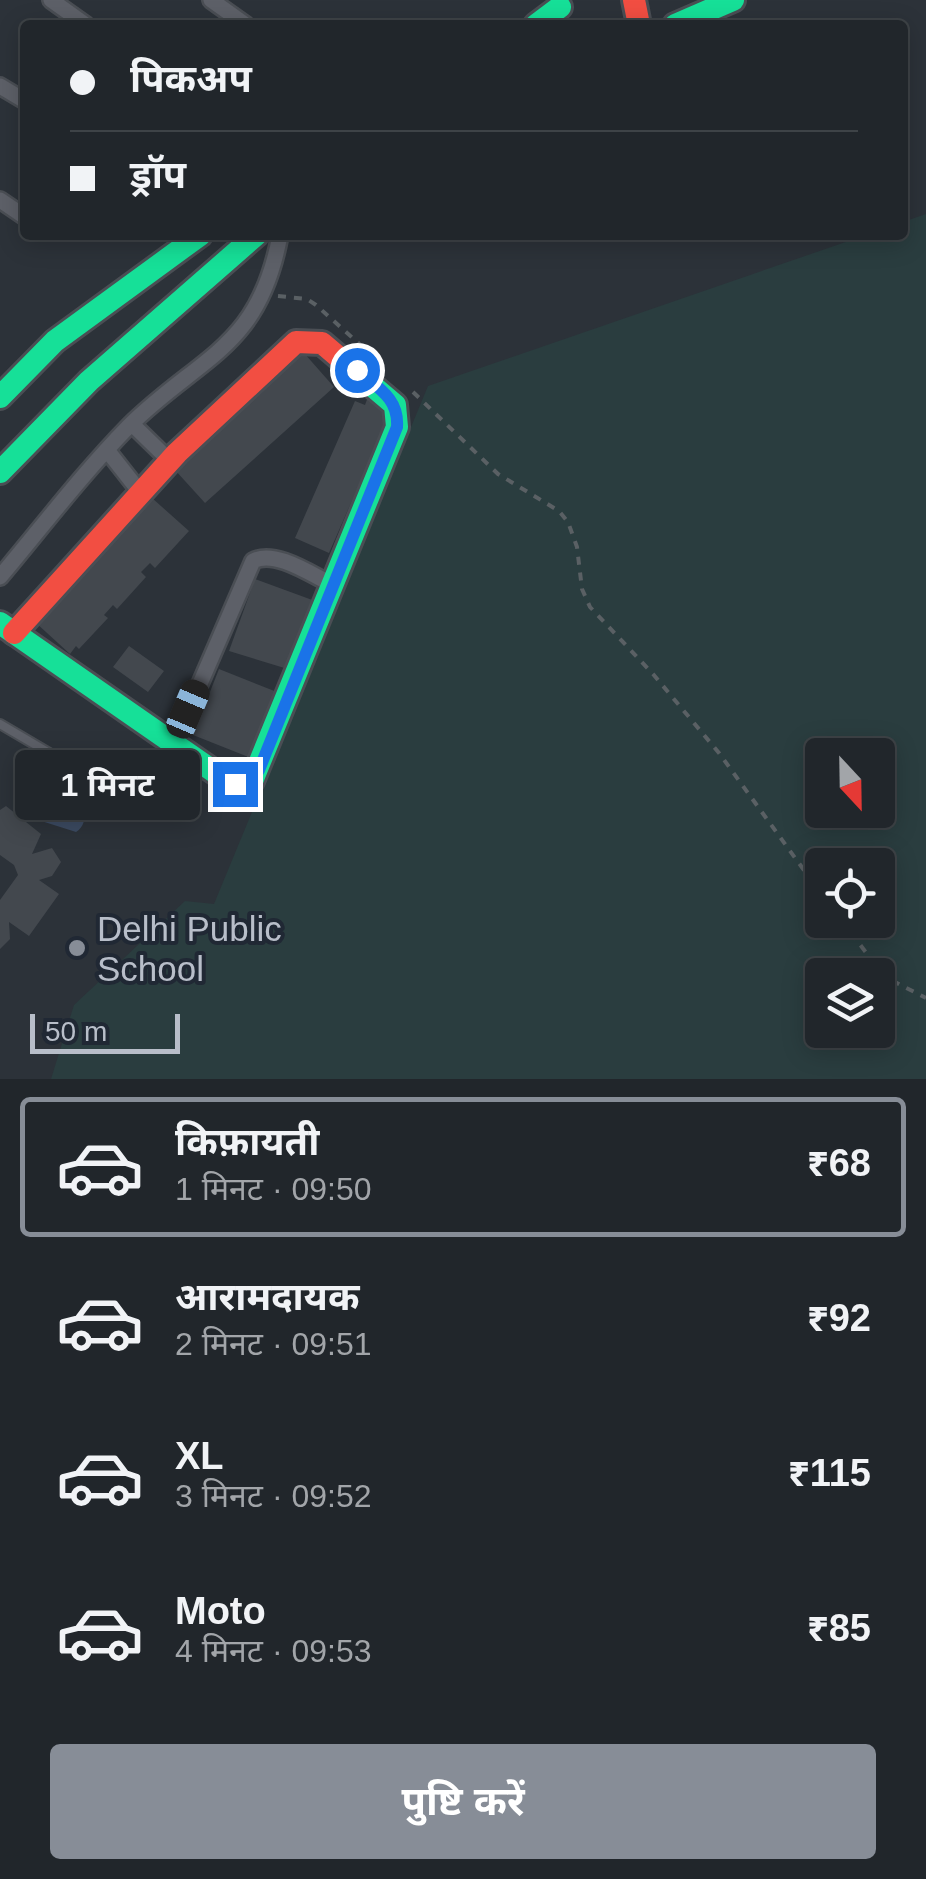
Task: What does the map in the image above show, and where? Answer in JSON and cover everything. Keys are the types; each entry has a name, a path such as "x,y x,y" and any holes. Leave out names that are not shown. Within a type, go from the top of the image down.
{"street":[{"path":"51,0 79,20"},
{"path":"211,0 239,20"},
{"path":"687,20 733,0"},
{"path":"0,397 55,342 193,240"},
{"path":"0,472 90,381 250,240"},
{"path":"0,577 132,424 239,334 263,295 279,240"},
{"path":"302,340 322,342 333,350 391,397 398,415 397,427 252,781 235,784 7,628 140,492 290,346 302,340"},
{"path":"132,424 170,461"},
{"path":"107,450 140,492"},
{"path":"174,744 253,561 262,556 274,558 333,585"}],"lane":[{"path":"0,724 114,791"}],"path":[{"path":"263,295 294,297 316,305 388,370"},
{"path":"402,382 498,474 560,511 577,547 582,588 590,607 719,753 805,872"},
{"path":"855,938 885,977 926,998"}],"shaded area":[{"path":"926,214 926,1079 51,1079 74,1005 185,901 214,904 428,386 851,240 908,240 908,220"}],"water":[{"path":"42,796 83,809 81,828 76,832 35,819 35,801"}],"building":[{"path":"296,353 304,353 334,387 205,503 175,470 269,377 284,370"},
{"path":"369,394 390,414 329,553 295,538 355,401 365,405"},
{"path":"152,498 189,531 155,568 150,563 141,572 146,577 117,609 113,605 104,615 108,618 70,654 35,622 146,499"},
{"path":"255,579 315,601 291,670 229,651"},
{"path":"129,646 164,671 148,692 113,667"},
{"path":"219,669 282,694 256,760 193,735"},
{"path":"6,806 41,834 32,854 52,848 61,862 52,876 39,880 59,894 29,936 9,922 10,939 0,949 0,900 18,875 14,865 0,855 0,810"}],"traffic: fast":[{"path":"687,20 733,0"},
{"path":"543,20 560,7"},
{"path":"0,397 55,341 193,240"},
{"path":"0,472 89,381 250,240"},
{"path":"0,623 226,780 235,785 252,781 397,427 395,405 349,366"}],"traffic: jam":[{"path":"634,0 638,20"},
{"path":"14,633 177,453 296,342 322,343 349,366"}],"place":[{"name":"Delhi Public School","path":"77,948"}],"route":[{"path":"235,784 252,781 259,770 397,427 396,404 357,370"}]}
